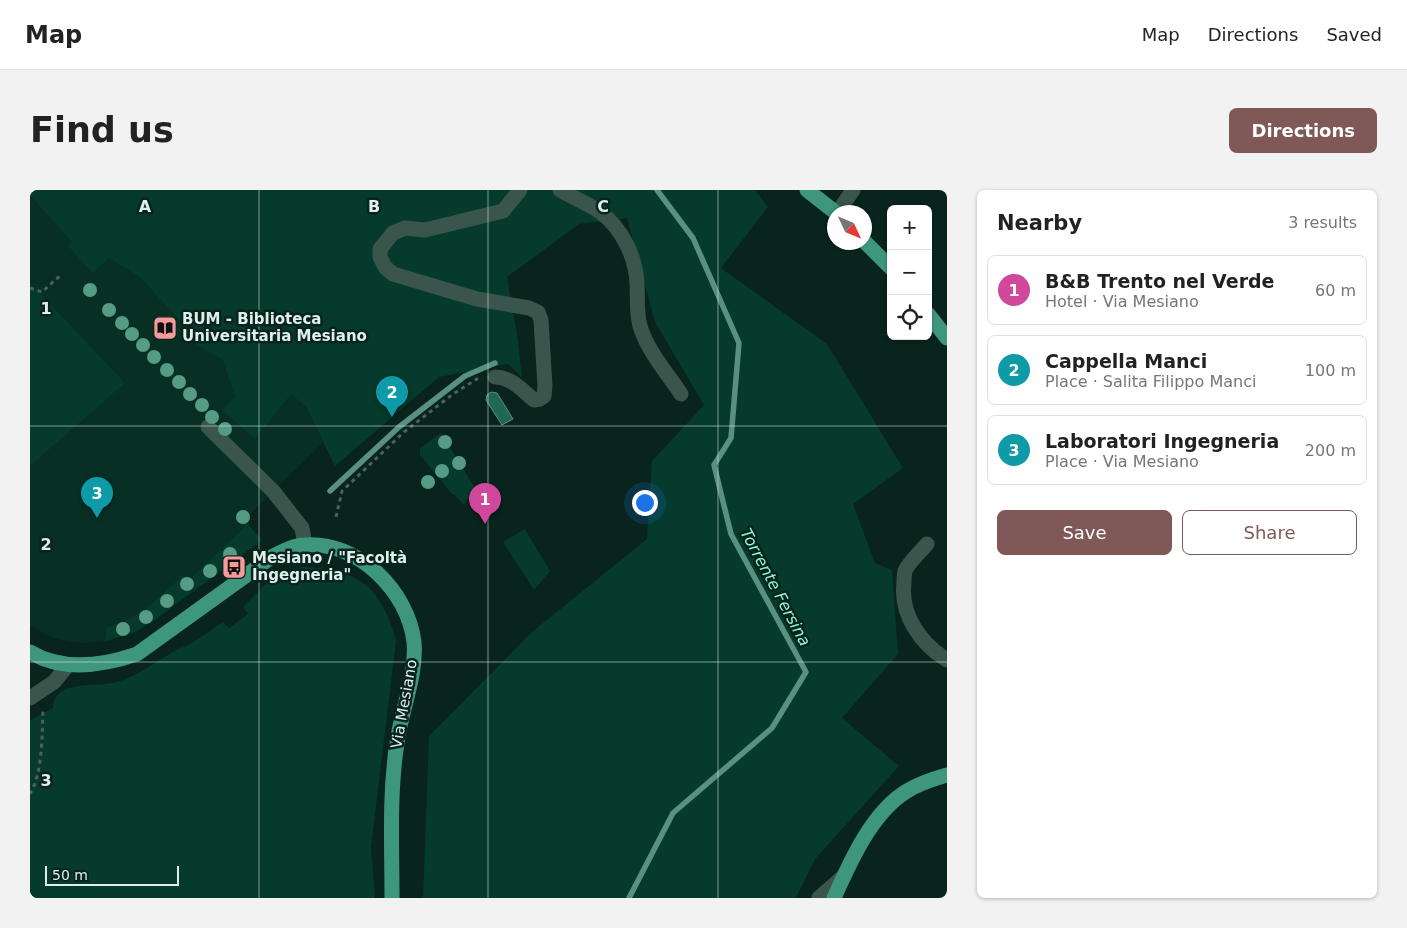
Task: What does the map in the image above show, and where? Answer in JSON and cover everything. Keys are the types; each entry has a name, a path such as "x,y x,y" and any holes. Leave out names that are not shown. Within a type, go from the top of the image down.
{"main road":[{"path":"807,190 827,205"},
{"path":"872,249 887,264"},
{"path":"932,319 947,338"},
{"name":"Via Mesiano","path":"30,652 47,660 68,665 116,661 137,654 273,556 291,548 305,545 328,547 348,554 367,564 391,587 403,607 414,642 414,666 397,741 392,778 392,898"},
{"path":"834,898 857,850 888,806 917,785 947,775"}],"street":[{"path":"495,377 511,380 534,400 544,396 542,320 538,312 529,308 476,299 393,274 385,267 380,258 380,249 393,233 405,228 425,230 502,211 520,190"},
{"path":"560,190 600,211 620,233 630,250 637,283 636,303 639,324 645,340 681,394"},
{"path":"841,205 853,190"},
{"path":"208,427 273,492 302,528 305,545"},
{"path":"927,544 905,571 902,594 908,617 918,634 933,651 947,660"},
{"path":"30,698 54,682 68,665"},
{"path":"819,898 844,876"}],"path":[{"path":"30,288 42,292 62,274"},
{"path":"336,517 342,492 404,432 452,394 479,377 487,375 495,377"},
{"path":"30,794 34,788 41,749 43,690"}],"shaded area":[{"path":"30,190 755,190 768,207 721,268 827,344 903,468 853,504 875,563 892,570 898,654 842,718 899,766 815,859 796,898 423,898 429,736 532,632 647,539 652,461 704,405 655,322 627,218 579,224 507,277 522,377 508,364 439,377 335,466 306,407 291,394 255,439 222,410 235,397 223,360 194,343 197,332 183,324 140,277 109,258 93,273 68,246 71,241 30,196"},
{"path":"30,196 71,241 90,219 306,407 323,443 250,514 247,519 248,524 262,540 152,622 133,633 106,641 84,643 63,640 48,636 30,625"},
{"path":"30,283 125,383 31,465 30,464"},
{"path":"491,392 497,393 513,419 502,425 486,400 487,395"},
{"path":"441,433 480,496 468,499 464,505 452,494 420,455 420,448"},
{"path":"245,509 250,514 248,522 262,540 152,622 133,633 106,641 106,628 139,613 182,576 191,578 245,527 236,518"},
{"path":"525,529 550,571 534,590 503,542"},
{"path":"303,567 323,568 339,572 365,584 383,607 396,641 371,847 375,898 30,898 30,720 53,708 55,699 61,692 69,688 109,684 125,679 195,641 223,622 229,628 248,614 243,607 275,575 285,570"}],"waterway":[{"name":"Torrente Fersina","path":"629,898 673,813 772,728 806,672 731,534 714,465 731,438 739,343 693,238 657,190"},
{"path":"330,491 399,427 465,376 495,363"}],"place":[{"name":"BUM - Biblioteca Universitaria Mesiano","path":"165,328"},
{"name":"Cappella Manci","path":"392,417"},
{"name":"Laboratori Ingegneria","path":"97,518"},
{"name":"B&B Trento nel Verde","path":"485,524"},
{"name":"Mesiano / \"Facoltà Ingegneria\"","path":"234,567"}]}
